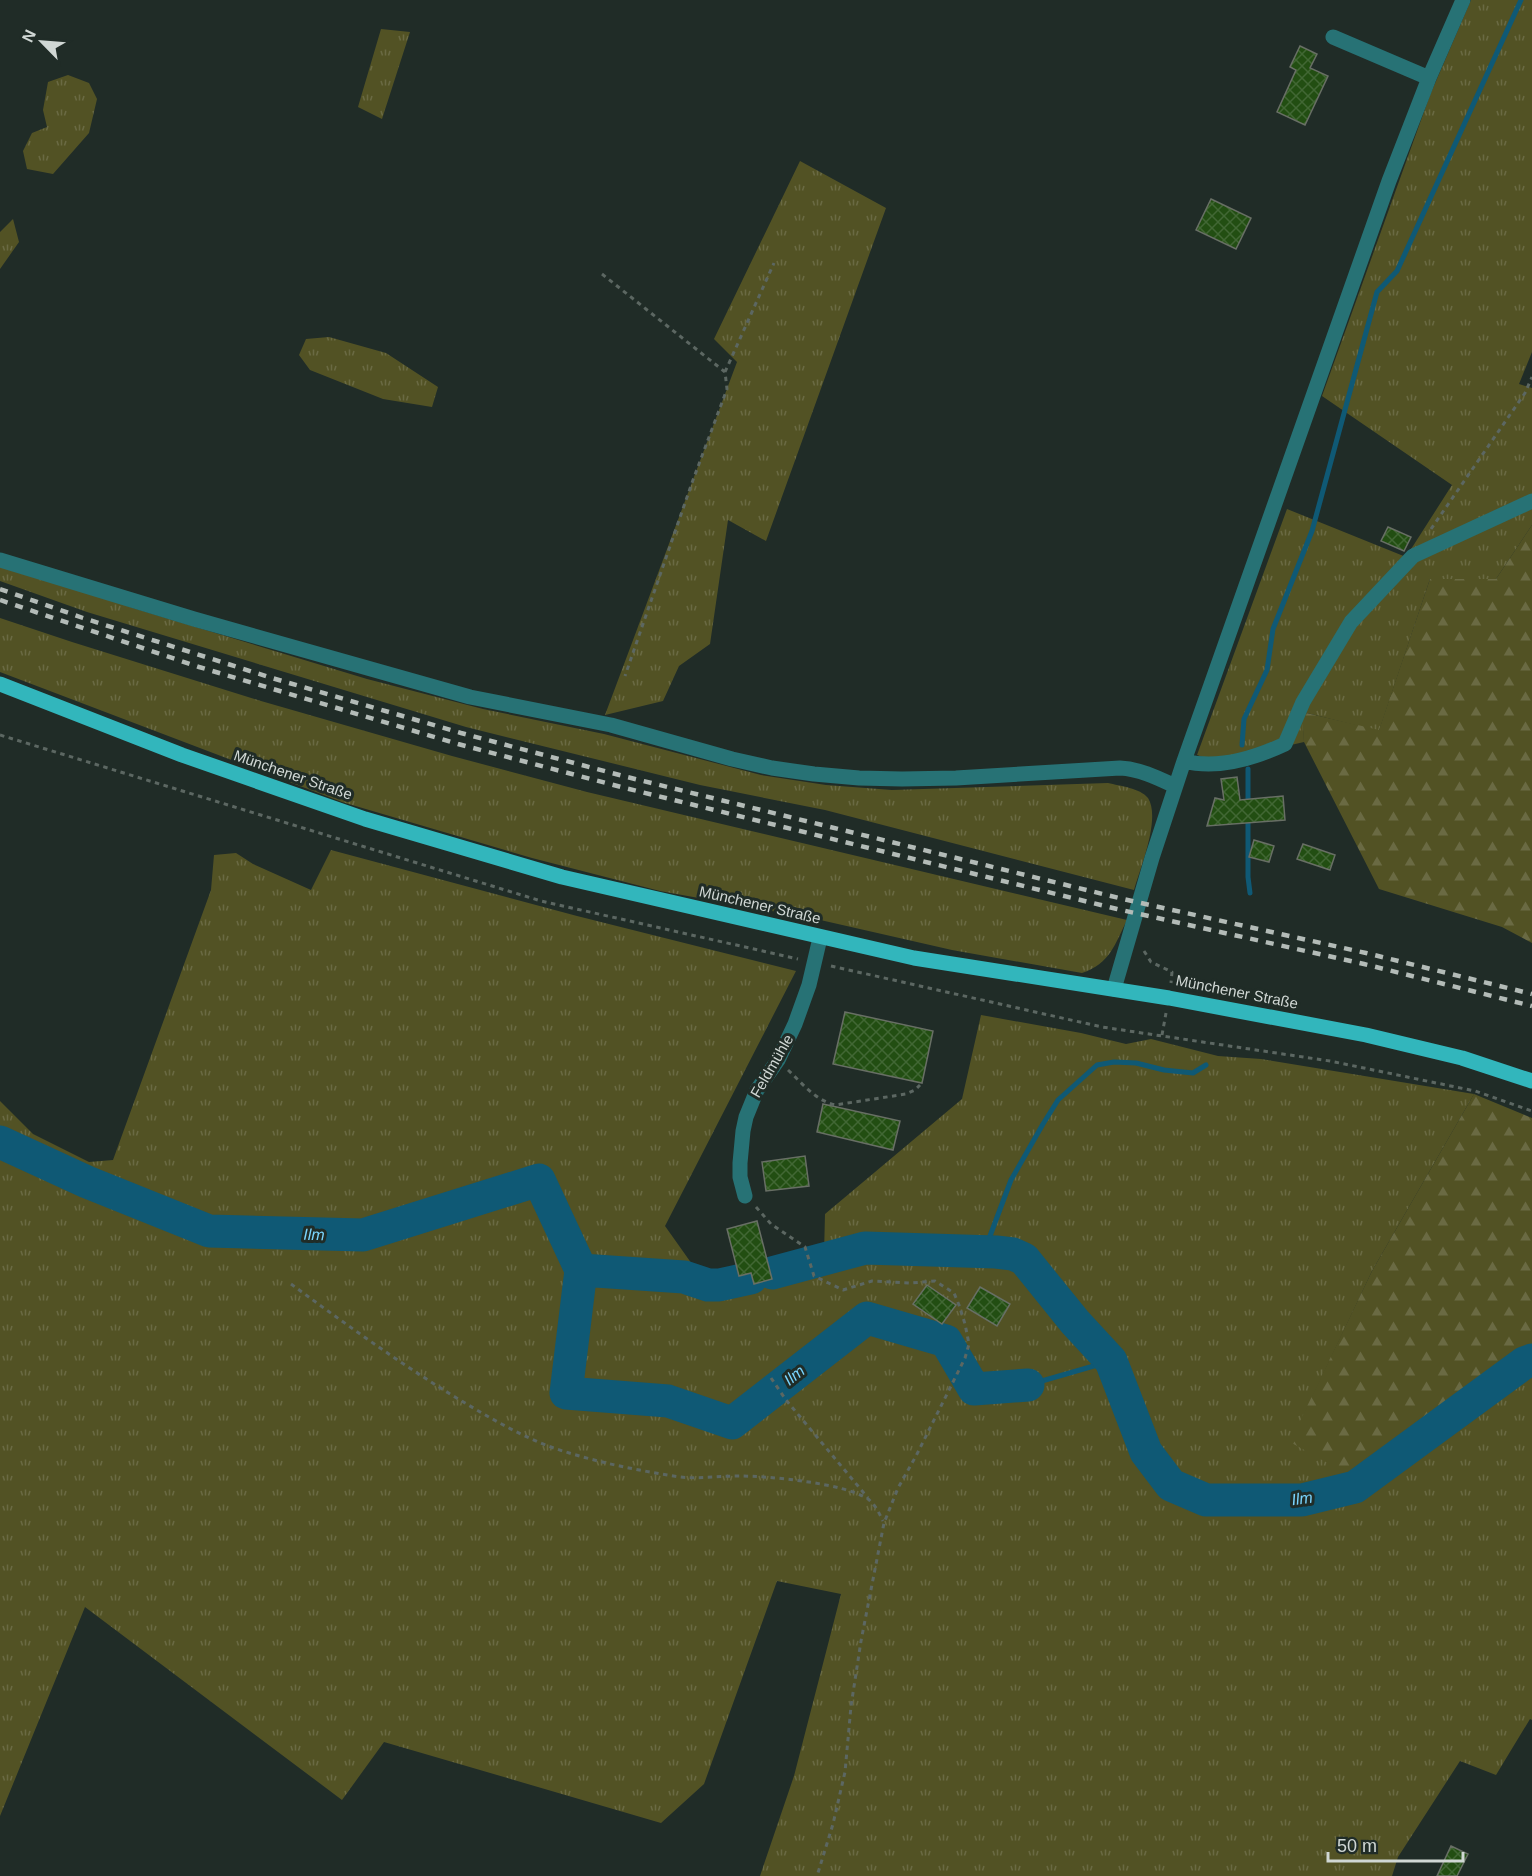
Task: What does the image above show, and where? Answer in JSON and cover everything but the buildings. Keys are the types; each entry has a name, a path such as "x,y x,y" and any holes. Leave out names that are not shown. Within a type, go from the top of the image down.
{"main road":[{"name":"Münchener Straße","path":"0,684 182,755 365,819 562,877 914,958 1169,998 1366,1035 1462,1058 1532,1081"}],"street":[{"path":"1114,989 1175,786 1385,192 1429,78 1463,0"},
{"path":"1333,37 1429,78"},
{"path":"1184,761 1211,765 1260,756 1285,744 1303,702 1351,622 1413,556 1532,501"},
{"path":"0,560 206,622 470,697 611,725 772,768 858,778 902,779 1131,768 1175,786"},
{"name":"Feldmühle","path":"745,1196 740,1177 740,1163 746,1117 757,1090 778,1060 795,1024 820,938"}],"path":[{"path":"625,675 727,389 725,372 774,263"},
{"path":"602,274 725,372"},
{"path":"1413,556 1526,393 1532,377"},
{"path":"1143,942 1144,952 1152,962 1172,972 1162,1035"},
{"path":"778,1060 814,1095 824,1102 835,1105 906,1094 920,1085"},
{"path":"745,1196 771,1224 805,1247 814,1276 843,1290 872,1281 911,1283 935,1281 954,1293 965,1324 969,1344 965,1358 898,1488 884,1522 861,1641 851,1706 845,1772 833,1824 817,1876"},
{"path":"291,1284 359,1334 433,1383 512,1430 547,1446 637,1471 689,1478 741,1476 813,1482 852,1492 868,1499"},
{"path":"771,1378 786,1400 878,1510 884,1522"}],"green space":[{"path":"1471,0 1532,0 1532,352 1519,384 1532,388 1532,525 1496,579 1430,579 1379,731 1303,712 1304,742 1217,762 1197,755 1287,509 1406,557 1452,485 1322,396 1430,95"},
{"path":"381,29 410,32 382,119 358,107"},
{"path":"68,75 89,83 97,99 89,133 53,174 27,169 23,151 32,133 47,127 43,110 48,82"},
{"path":"800,161 886,208 766,541 728,520 710,644 679,666 663,701 605,715 737,362 714,339"},
{"path":"13,219 19,242 0,269 0,232"},
{"path":"329,337 386,353 438,387 432,407 383,399 310,370 299,355 306,339"},
{"path":"1532,525 1532,943 1502,927 1379,889 1304,742 1302,712 1379,730 1430,579 1496,579"},
{"path":"0,561 133,608 367,679 483,709 604,734 761,775 826,785 892,790 1108,783 1124,786 1148,798 1152,818 1148,844 1134,890 825,810 700,785 466,727 87,612 0,581"},
{"path":"0,618 261,701 452,756 587,792 1127,920 1115,945 1105,959 1082,973 952,950 816,919 660,891 532,858 342,802 0,672"},
{"path":"331,850 577,916 796,971 665,1226 704,1281 824,1255 825,1214 962,1099 981,1015 1081,1033 1126,1044 1151,1039 1218,1056 1261,1059 1474,1094 1372,1271 1299,1425 1351,1475 1532,1359 1532,1720 1530,1719 1496,1775 1460,1761 1398,1857 1392,1876 760,1876 794,1776 841,1594 777,1581 704,1784 661,1823 384,1742 342,1800 85,1607 0,1816 0,1101 33,1134 89,1162 113,1160 211,890 214,855 236,853 253,864 311,890"},
{"path":"1474,1094 1532,1118 1532,1359 1351,1476 1290,1442 1372,1271"}],"waterway":[{"path":"1242,745 1244,719 1267,670 1273,629 1312,531 1377,292 1397,271 1521,0"},
{"path":"1248,769 1248,806"},
{"path":"1248,816 1250,893"},
{"path":"984,1252 1011,1180 1043,1124 1058,1100 1097,1065 1114,1062 1136,1063 1164,1070 1193,1073 1206,1065"},
{"name":"Ilm","path":"0,1142 87,1182 209,1231 363,1235 539,1180 581,1270 566,1393 668,1401 732,1423 867,1318 946,1341 974,1389 1028,1385"},
{"name":"Ilm","path":"772,1273 865,1248 996,1252 1013,1254 1024,1259 1075,1322 1111,1361 1146,1452 1171,1485 1206,1500 1302,1500 1355,1487 1524,1363 1532,1360"},
{"name":"Ilm","path":"581,1270 684,1277 708,1285 751,1278"},
{"name":"Ilm","path":"1028,1385 1111,1361"}],"railway":[{"path":"0,589 272,678 461,733 627,777 1123,899 1366,953 1532,994"},
{"path":"0,600 199,667 458,744 625,788 1117,909 1364,964 1532,1006"}]}
